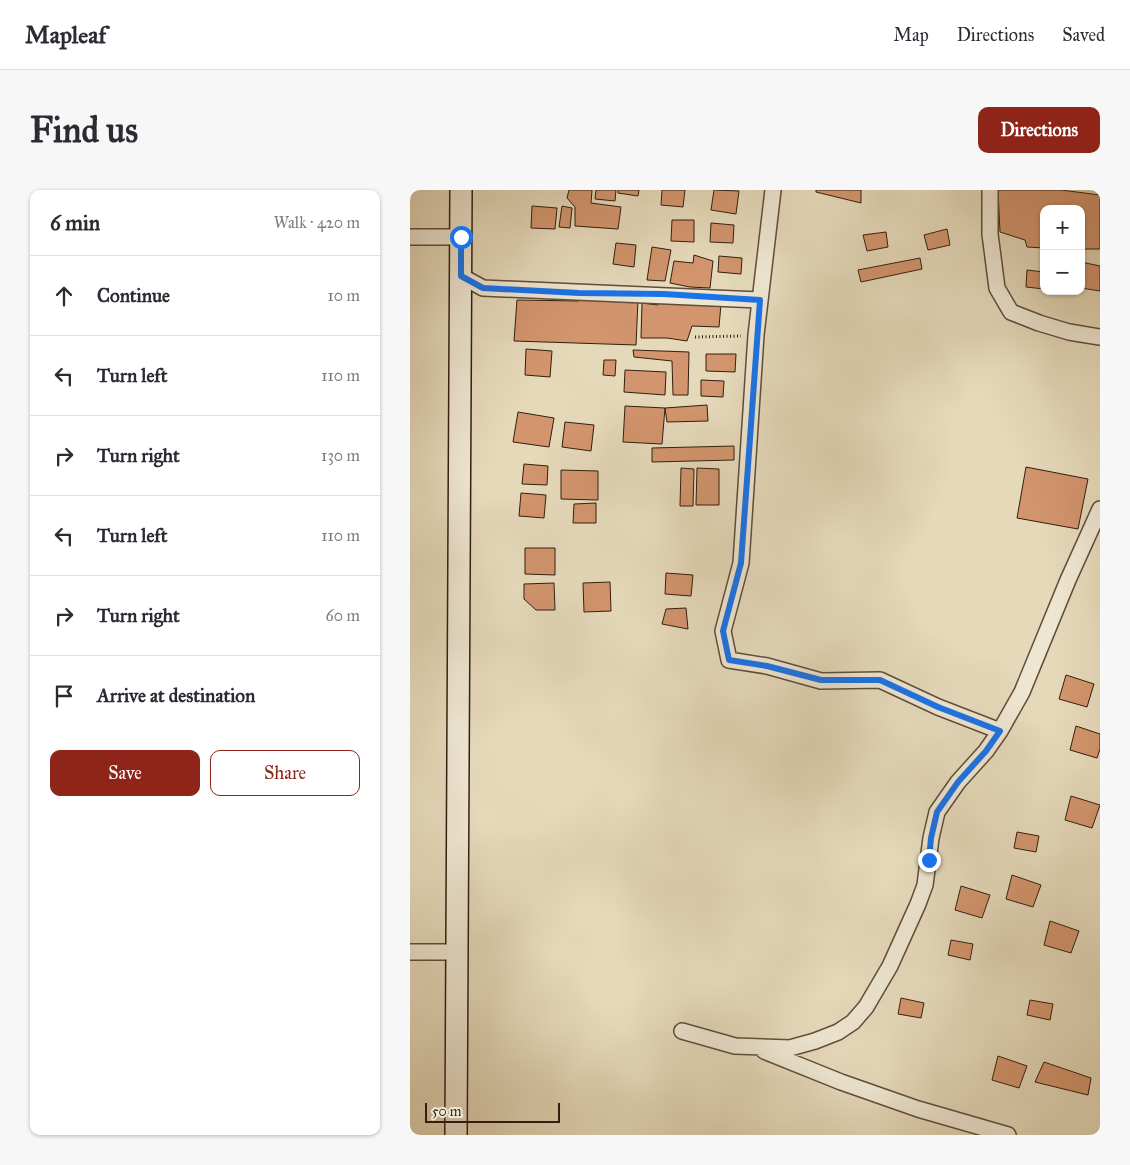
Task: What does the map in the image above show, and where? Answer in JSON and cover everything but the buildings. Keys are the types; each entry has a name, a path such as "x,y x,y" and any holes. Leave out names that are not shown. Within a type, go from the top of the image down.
{"street":[{"path":"456,1135 461,190"},
{"path":"773,190 756,335 741,563 723,631 729,660 767,666 821,680 880,680 938,707 1000,731"},
{"path":"990,190 990,234 997,288 1011,312 1069,332 1100,337"},
{"path":"410,237 461,237"},
{"path":"461,276 483,288 579,293 664,294 760,300"},
{"path":"682,1031 735,1046 790,1048 815,1042 838,1032 853,1022 866,1007 890,966 925,885 931,838 937,812 958,782 986,751 1000,731 1022,692 1068,580 1100,509"},
{"path":"410,952 457,952"},
{"path":"751,1046 858,1088 918,1109 1008,1135"}],"path":[{"path":"695,337 756,335"}],"route":[{"path":"461,237 461,276 483,288 579,293 664,294 760,300 741,563 723,631 729,660 767,666 821,680 880,680 938,707 1000,731 986,751 958,782 937,812 931,838 929,860"}]}
